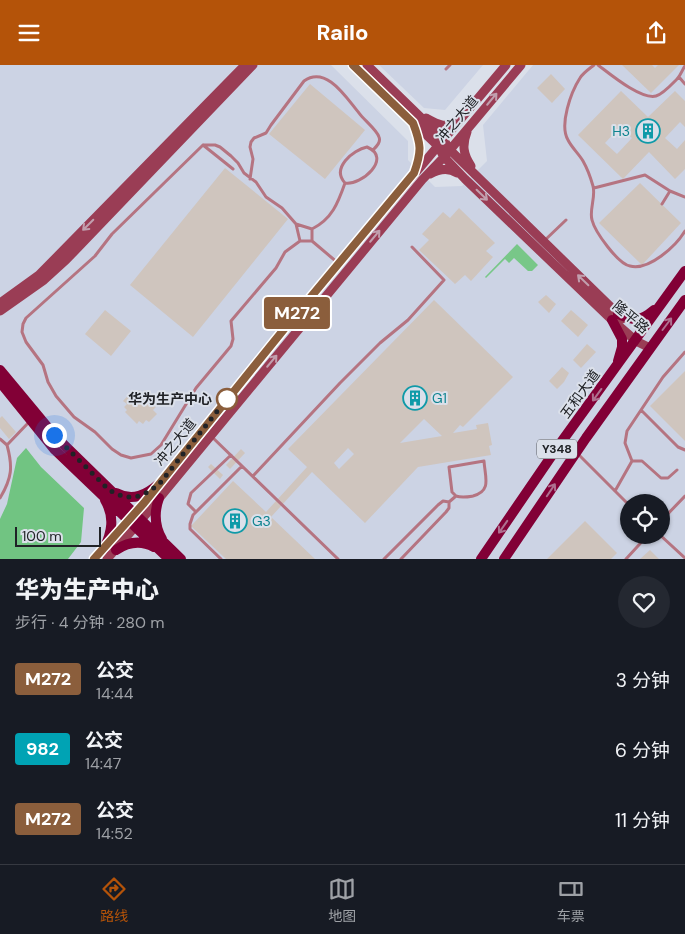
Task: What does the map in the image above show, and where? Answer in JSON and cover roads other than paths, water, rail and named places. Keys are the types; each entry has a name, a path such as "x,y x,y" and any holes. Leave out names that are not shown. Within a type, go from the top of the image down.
{"main road":[{"path":"0,303 39,275 245,65"},
{"path":"0,311 44,280 66,260 253,65"},
{"name":"隆平路","path":"353,65 413,123 440,143"},
{"name":"隆平路","path":"367,65 417,113 466,179 650,348"},
{"name":"冲之大道","path":"94,559 116,550 160,483 339,263 506,65"},
{"name":"冲之大道","path":"105,554 159,498 422,180 521,65"},
{"path":"417,113 440,126 448,126 456,122 466,112"},
{"path":"476,119 467,133 464,151 467,161 478,177"},
{"path":"413,123 418,136 420,151 414,173"},
{"name":"隆平路","path":"447,153 478,177 544,241 615,317"},
{"path":"422,180 432,173 445,169 452,170 466,179"},
{"name":"五和大道","path":"481,559 685,271"},
{"name":"Y348","path":"504,559 650,348 685,301"},
{"path":"612,374 623,343 615,317 641,318 662,303"},
{"path":"0,369 54,435 104,491 112,521 105,554"},
{"path":"0,382 55,450 104,491 163,548 181,559"},
{"path":"104,491 134,497 150,491 160,483"},
{"path":"159,498 156,506 156,522 163,548 169,559"},
{"path":"116,550 135,543 163,548"}],"lane":[{"path":"446,69 450,65"},
{"path":"594,65 580,78 567,109 564,127 567,139 584,162 594,188 591,219 596,230 608,249 628,266 637,267 650,263 670,250 680,240 685,231"},
{"path":"598,65 630,88 647,96 658,95 679,77 685,66"},
{"path":"250,179 253,159 250,147 251,142 254,138 266,133 304,81 308,77 316,75 323,75 332,79 355,109 377,132 380,137 379,142 373,150"},
{"path":"679,77 685,84"},
{"path":"202,145 233,169"},
{"path":"300,241 296,224 282,207 266,197 256,182 244,173 238,163 220,147 202,145 112,234 95,256 32,312 23,324 22,332 26,342 43,365 48,382 56,396 74,417 121,455 131,458 151,454 164,441 196,388 231,346 233,339 231,321 276,269 284,253 300,241 312,241 339,263"},
{"path":"367,147 373,150 376,154 376,166 362,178 345,183 341,174 346,160 352,153 360,149 367,147"},
{"path":"594,188 645,175 670,191 685,197"},
{"path":"296,224 312,229 327,220 333,212 345,183"},
{"path":"662,204 670,191"},
{"path":"544,241 566,220"},
{"path":"312,229 312,241"},
{"path":"252,476 380,343 408,320 444,280 412,247"},
{"path":"632,461 624,443 627,431 663,377 685,351"},
{"path":"641,410 678,447 685,450"},
{"path":"8,445 30,421"},
{"path":"210,435 338,559"},
{"path":"0,439 8,445 12,463 8,486 0,498"},
{"path":"577,453 620,496"},
{"path":"196,512 188,504 191,493 231,455"},
{"path":"484,461 486,486 484,490 471,496 460,498 456,496 452,492 449,467 484,461"},
{"path":"615,491 632,461"},
{"path":"632,461 642,461 661,478 668,478 677,470"},
{"path":"221,559 190,529 190,524 193,515 242,466"},
{"path":"401,559 446,512 450,501 456,496"},
{"path":"670,512 685,496"},
{"path":"681,500 685,503"},
{"path":"384,559 438,505 443,501 450,501"},
{"path":"626,559 640,544"},
{"path":"669,544 685,559"}],"place":[{"name":"H3","path":"648,131"},
{"name":"G1","path":"415,398"},
{"name":"华为生产中心","path":"227,399"},
{"name":"G3","path":"235,521"}]}
